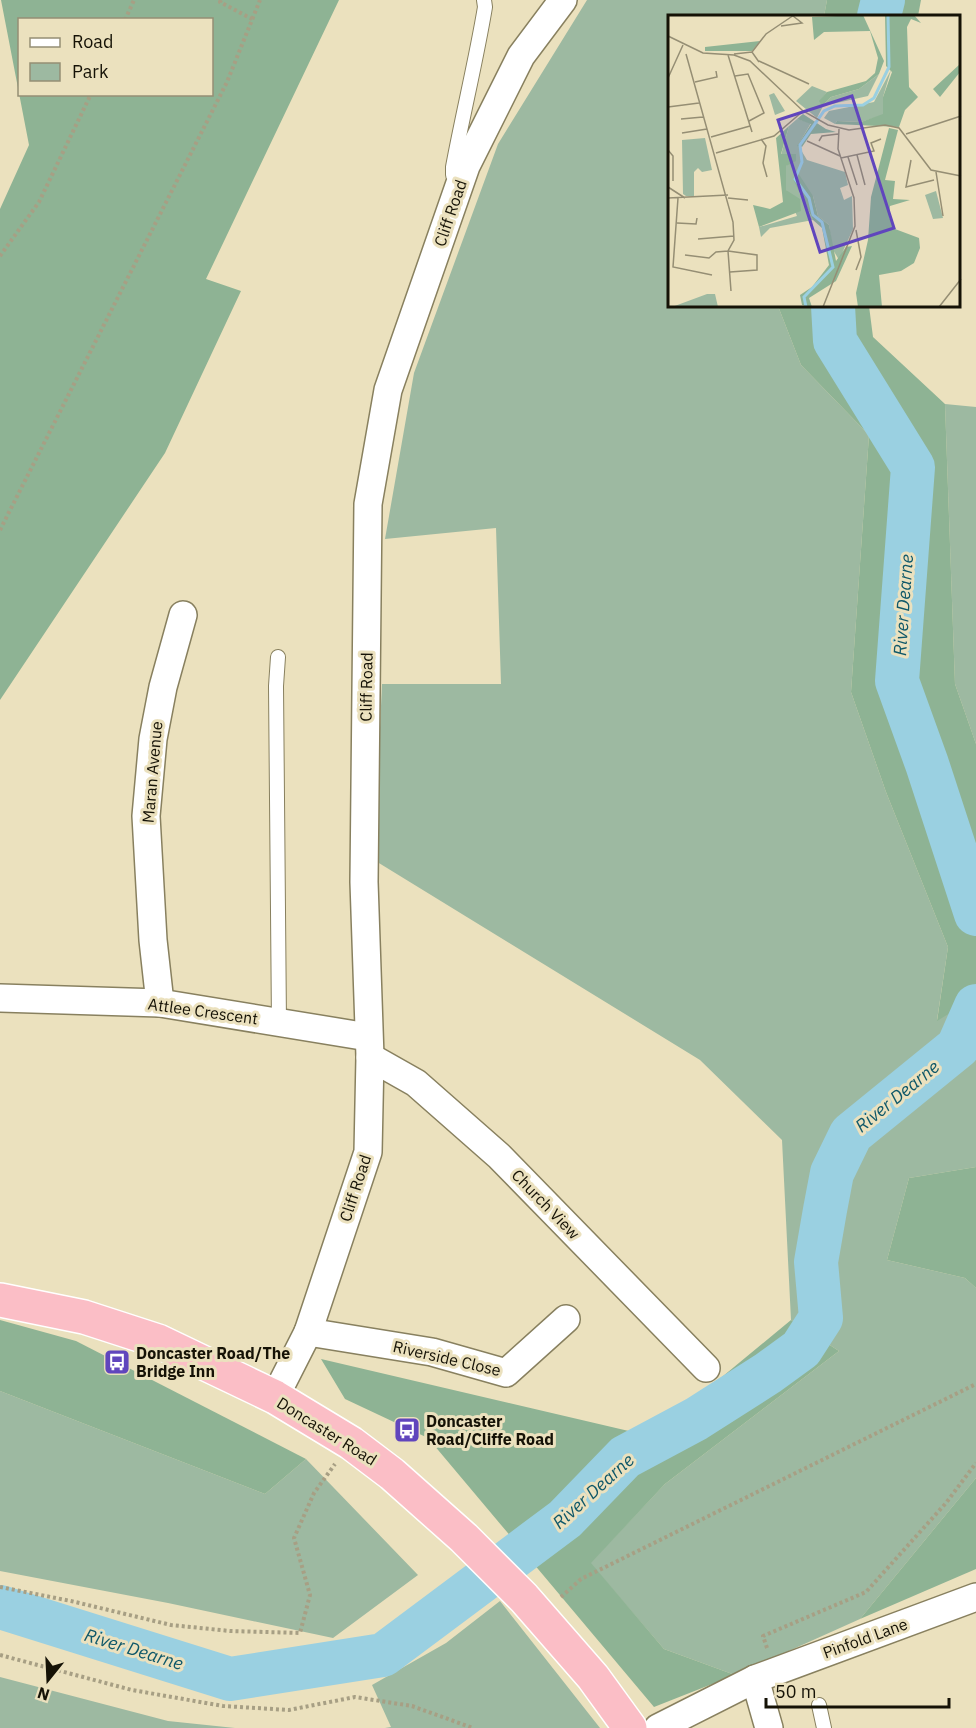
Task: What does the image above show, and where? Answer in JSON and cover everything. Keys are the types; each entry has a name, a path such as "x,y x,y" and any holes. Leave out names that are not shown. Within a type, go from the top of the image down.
{"highway":[{"name":"Doncaster Road","path":"0,1300 84,1317 158,1341 275,1397 351,1443 392,1474 464,1538 524,1598 593,1677 630,1728"}],"street":[{"name":"Cliff Road","path":"275,1397 308,1332 368,1152 369,1047 364,882 368,504 388,390 466,166 521,56 563,0"},
{"name":"Maran Avenue","path":"160,1003 153,940 146,816 153,739 163,687 183,615"},
{"name":"Attlee Crescent","path":"0,998 160,1003 279,1023 369,1047"},
{"name":"Church View","path":"369,1047 416,1083 500,1156 706,1368"},
{"name":"Riverside Close","path":"308,1332 432,1352 506,1373 566,1319"},
{"name":"Pinfold Lane","path":"658,1728 765,1675 976,1597"},
{"path":"765,1675 770,1728"}],"lane":[{"path":"454,201 453,166 464,108 476,63 485,7 484,0"},
{"path":"278,657 276,697 279,1023"},
{"path":"819,1705 824,1728"}],"path":[{"path":"126,18 134,0"},
{"path":"221,0 220,2 252,19"},
{"path":"0,530 227,81 260,0"},
{"path":"0,256 39,202 90,96"},
{"path":"581,1579 976,1384"},
{"path":"0,1587 171,1625 300,1633 310,1595 294,1538 314,1492 351,1443"},
{"path":"765,1675 763,1636 866,1592 946,1503 976,1463"},
{"path":"0,1655 132,1690 223,1706 289,1710 355,1697 412,1706 473,1728"}],"green space":[{"path":"1,0 339,0 206,279 241,291 165,453 0,700 0,209 29,145 20,96 213,96 213,18 18,18 18,88"},
{"path":"587,0 827,0 824,15 668,15 668,308 779,308 801,365 869,435 851,692 886,792 948,947 937,1020 976,997 976,1167 909,1178 887,1260 965,1278 976,1288 976,1478 860,1619 735,1675 664,1649 590,1563 665,1484 839,1351 791,1320 782,1140 700,1060 374,860 382,684 501,684 496,528 385,539 414,373 498,144"},
{"path":"827,0 921,0 918,15 824,15"},
{"path":"779,308 869,308 873,337 945,404 955,684 976,744 976,997 937,1021 948,947 886,792 851,692 869,435 801,365"},
{"path":"945,404 976,407 976,744 955,684"},
{"path":"976,1167 976,1288 965,1278 887,1260 909,1178"},
{"path":"0,1320 76,1341 306,1459 265,1494 0,1391"},
{"path":"791,1320 839,1351 665,1484 591,1563 664,1649 735,1675 654,1707 428,1438 345,1399 321,1359 633,1432 705,1391"},
{"path":"0,1391 265,1494 306,1459 418,1575 333,1638 0,1571"},
{"path":"976,1478 976,1569 860,1619"},
{"path":"500,1601 600,1728 385,1728 391,1727 372,1685 446,1643"},
{"path":"0,1677 168,1721 235,1728 0,1728"}],"waterway":[{"name":"River Dearne","path":"879,15 883,0"},
{"name":"River Dearne","path":"833,308 835,341 913,467 897,681 976,914"},
{"name":"River Dearne","path":"0,1607 230,1679 383,1655 565,1519 625,1457 696,1419 801,1349 821,1318 816,1262 832,1173 851,1134 958,1047 976,1006"}],"place":[{"name":"Doncaster Road/The Bridge Inn","path":"117,1362"},
{"name":"Doncaster Road/Cliffe Road","path":"407,1430"}]}
